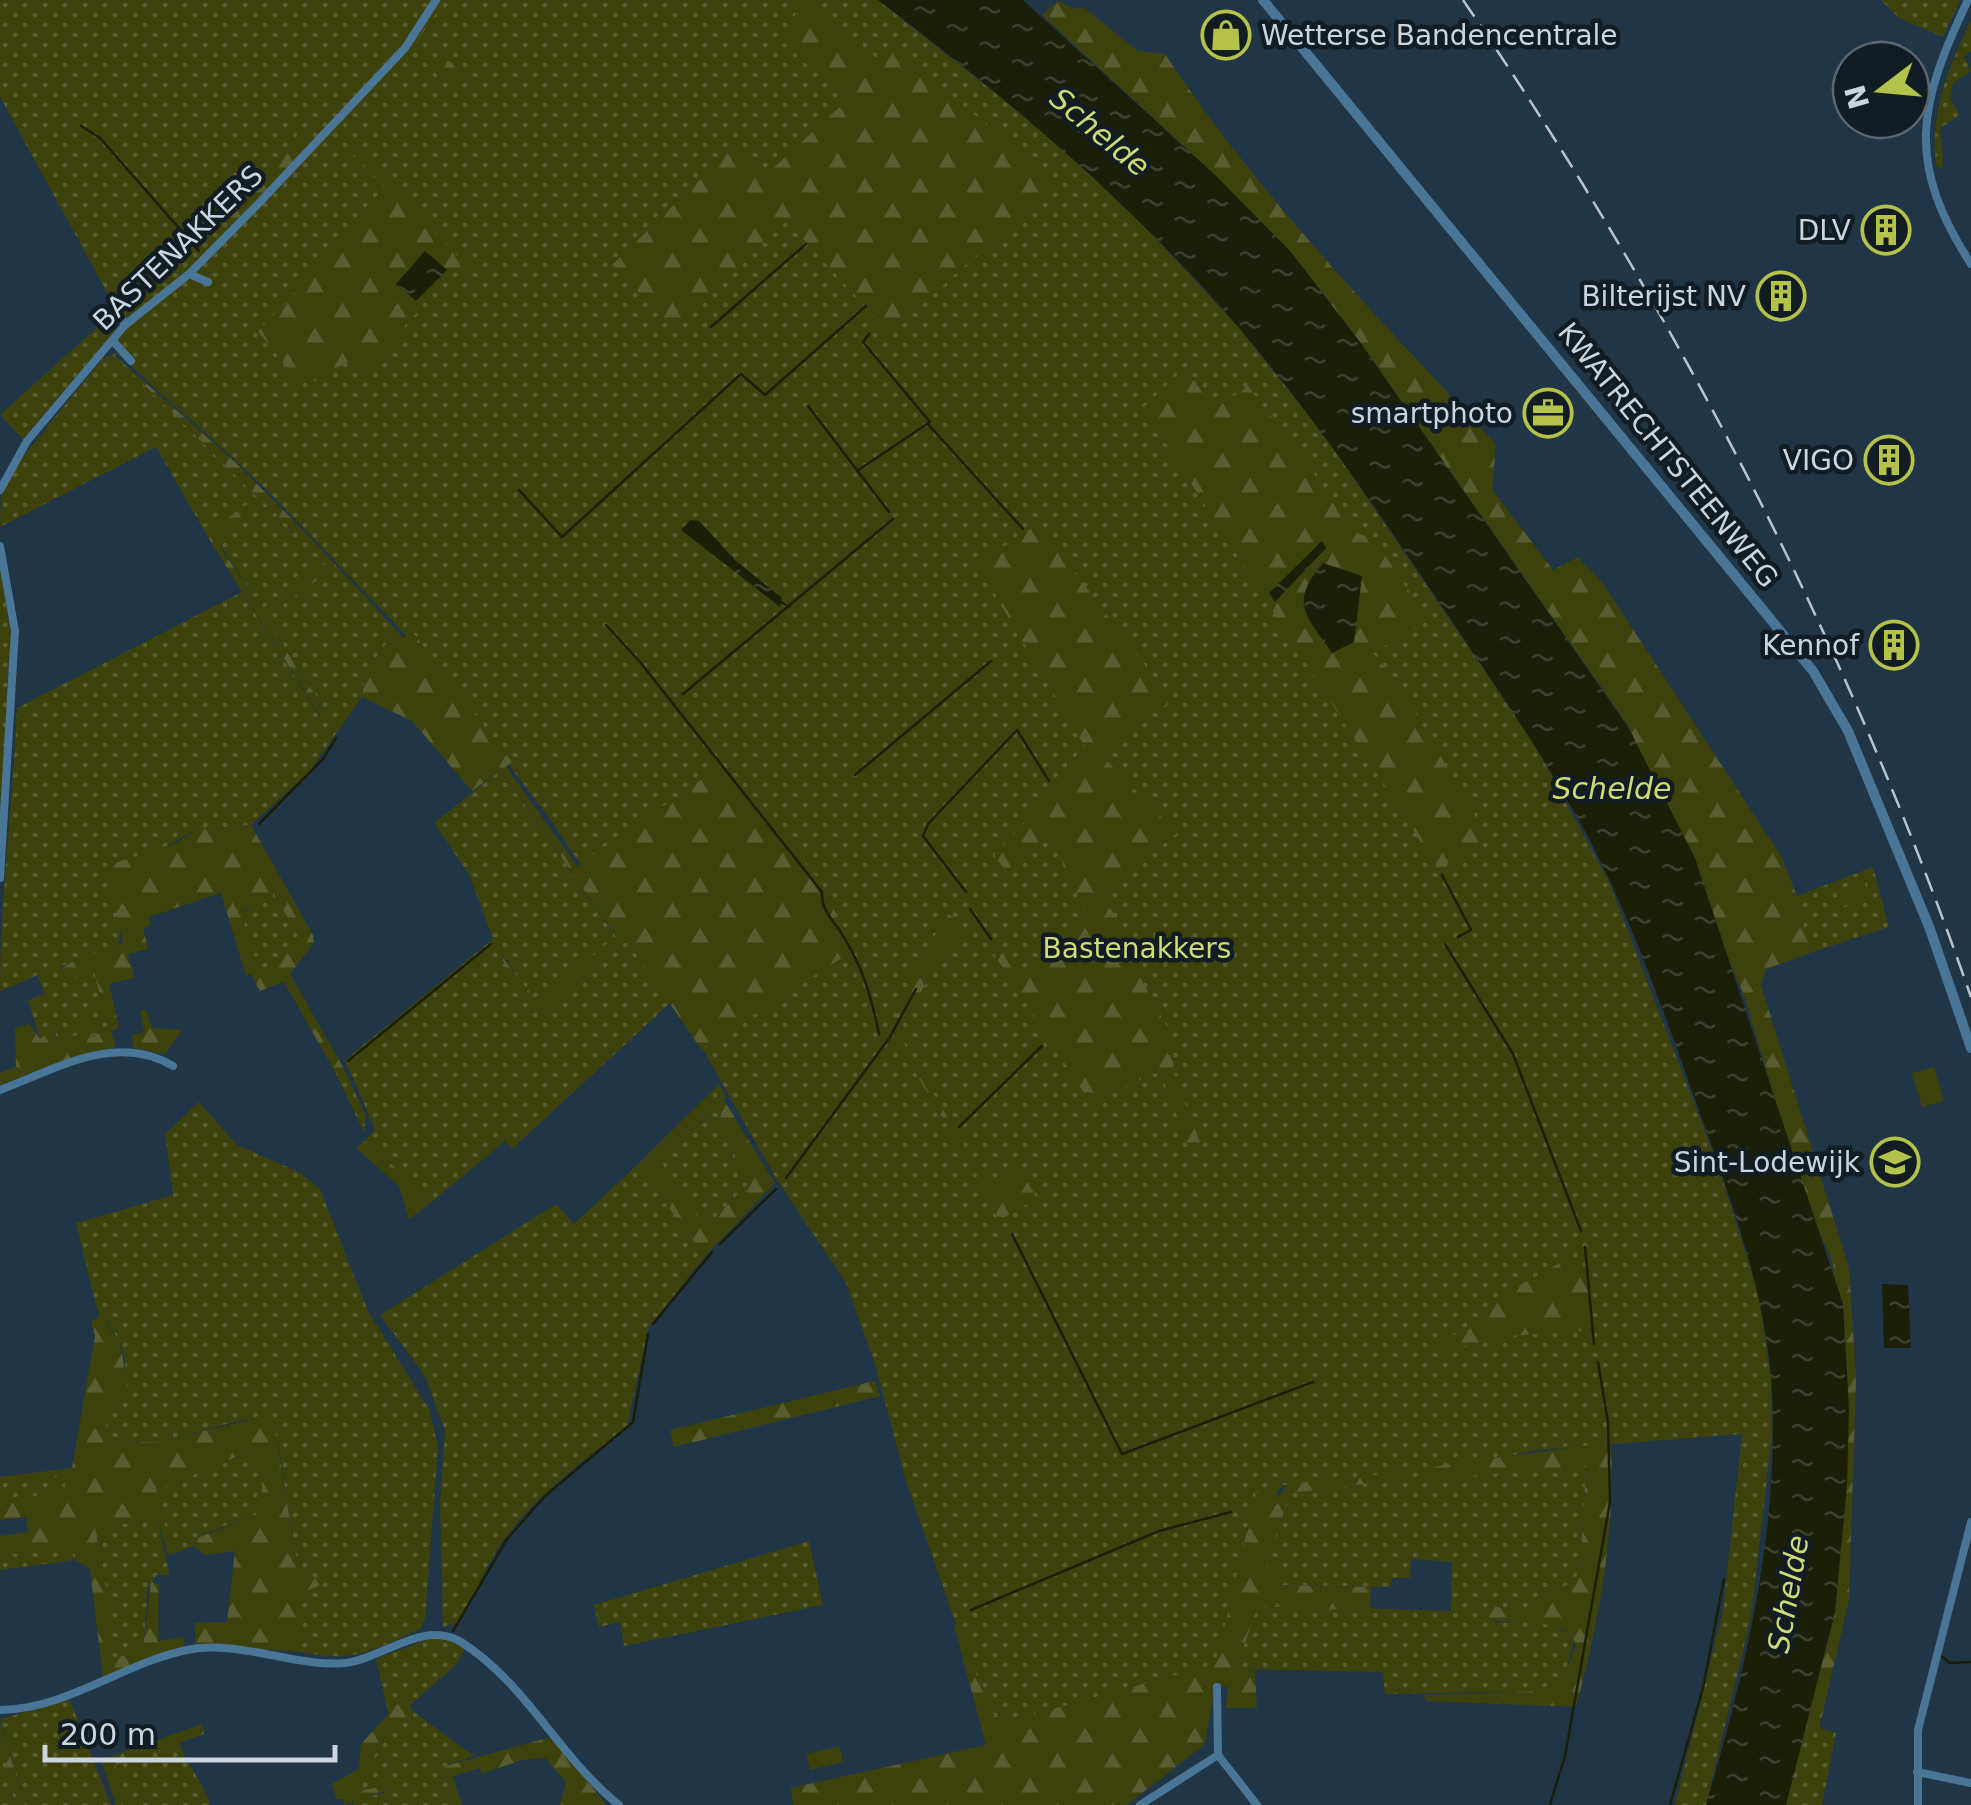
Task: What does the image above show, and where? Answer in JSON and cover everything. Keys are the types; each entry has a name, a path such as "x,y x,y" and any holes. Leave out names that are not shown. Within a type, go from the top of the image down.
{"street":[{"name":"BASTENAKKERS","path":"0,490 27,441 125,325 189,274 404,48 436,0"},
{"name":"KWATRECHTSTEENWEG","path":"1263,0 1813,671 1848,731 1930,930 1971,1048"},
{"path":"1968,0 1927,106 1925,150 1941,214 1971,264"},
{"path":"189,274 208,282"},
{"path":"117,308 125,325"},
{"path":"113,342 130,360"},
{"path":"0,546 15,631 0,878"},
{"path":"0,1090 112,1051 156,1056 173,1066"},
{"path":"1918,1805 1918,1730 1970,1527"},
{"path":"0,1710 74,1694 193,1648 282,1654 340,1664 423,1637 444,1636 484,1659 619,1805"},
{"path":"1217,1688 1222,1757 1257,1805"},
{"path":"1140,1805 1222,1757"},
{"path":"1918,1772 1971,1783"}],"green space":[{"name":"Bastenakkers","path":"0,0 878,0 1048,135 1147,229 1238,327 1322,432 1533,742 1609,882 1716,1160 1758,1292 1771,1379 1772,1435 1751,1617 1706,1805 1675,1805 1723,1611 1742,1434 1536,1450 1432,1473 1433,1479 1586,1465 1580,1571 1570,1584 1544,1593 1536,1612 1489,1606 1495,1623 1544,1621 1575,1637 1566,1670 1541,1691 1385,1694 1383,1672 1236,1669 1257,1605 1451,1611 1452,1562 1411,1559 1410,1578 1392,1578 1390,1587 1278,1585 1265,1567 1290,1492 1404,1475 1283,1485 1271,1499 1223,1663 984,1728 969,1661 907,1484 875,1364 846,1283 777,1180 705,1053 553,823 426,656 268,491 118,354 114,355 258,497 217,526 209,539 156,447 0,527 1,495 17,464 103,358 120,352 113,341 125,325 0,97"},
{"path":"440,0 445,0 417,41 431,58 451,62 464,78 460,85 443,81 410,46"},
{"path":"1881,0 1960,0 1943,37 1899,18"},
{"path":"805,1 878,59 893,48 1058,183 887,335 866,324 874,316 787,221 671,326 612,265 737,144 766,175 846,101 779,38"},
{"path":"1058,1 1074,9 1083,7 1138,51 1165,54 1240,158 1281,207 1496,444 1492,489 1553,570 1578,557 1602,582 1781,856 1797,896 1810,953 1766,969 1761,985 1849,1268 1856,1378 1849,1600 1819,1729 1806,1724 1835,1612 1833,1262 1805,1200 1745,998 1629,727 1360,342 1291,252 1215,175 1042,15"},
{"path":"1971,21 1971,51 1964,57 1971,71 1953,83 1950,99 1960,115 1940,128 1943,170 1936,165 1938,108 1948,73"},
{"path":"299,133 310,145 233,225 225,217"},
{"path":"351,142 434,220 429,227 458,256 469,253 475,265 447,270 425,251 397,284 422,306 398,334 403,339 372,373 348,362 317,380 304,382 297,380 258,331 301,287 296,280 302,274 308,278 314,263 385,187 347,148"},
{"path":"114,312 119,321 113,333 23,439 0,415"},
{"path":"113,354 236,463 298,525 292,529 263,501 218,534 222,550 262,609 331,560 337,566 265,617 327,713 321,717 209,539 217,526 257,497"},
{"path":"1185,367 1214,410 1248,386 1359,534 1374,539 1420,608 1420,626 1373,653 1404,693 1488,838 1438,869 1143,408"},
{"path":"263,501 292,529 298,525 331,560 262,609 217,540 217,534"},
{"path":"1038,524 1172,701 1129,729 1103,757 1177,833 1102,894 1130,940 1123,945 1174,1040 1173,1070 1201,1146 1190,1151 1160,1071 1090,1102 988,945 996,939 1020,974 1088,915 1049,834 1008,874 994,855 1037,810 1032,804 1085,747 977,564"},
{"path":"0,564 11,637 0,860"},
{"path":"337,566 396,630 366,671 362,697 309,772 251,825 196,830 159,850 121,927 119,947 61,966 62,979 94,971 108,1025 92,1037 88,1014 80,1014 82,1032 58,1045 55,1030 40,1039 28,1000 44,994 38,975 0,991 17,708 242,592 320,717 327,712 265,617"},
{"path":"396,630 403,638 411,630 512,762 506,767 577,866 724,764 821,883 854,950 701,1049 627,941 547,1007 533,1009 495,948 538,1003 616,936 501,770 472,791 412,721 362,697 366,671"},
{"path":"501,770 616,937 538,1003 532,1000 498,947 533,1009 547,1007 627,941 670,1003 512,1149 505,1141 428,1205 404,1175 365,1141 375,1129 345,1060 493,939 469,874 434,823"},
{"path":"251,825 313,935 314,943 290,974 343,1067 335,1072 284,982 260,991 251,974 246,976 221,893 149,917 151,925 143,928 148,949 128,954 134,978 109,984 119,1027 111,1031 116,1047 61,1061 0,1085 0,1073 16,1067 15,1028 29,1024 40,1039 53,1028 58,1045 82,1032 78,1004 88,1014 93,1037 108,1025 94,972 62,980 57,971 77,959 119,947 123,941 105,866 174,844 197,830","holes":["273,892 299,937 275,965 259,969 240,911 260,906 263,894"]},
{"path":"1873,867 1889,927 1810,953 1797,896"},
{"path":"1864,881 1869,897 1841,907 1835,891"},
{"path":"273,892 299,937 275,966 258,970 240,911 250,910 263,893"},
{"path":"949,914 963,927 896,1030 988,1186 1021,1170 1037,1199 1003,1218 995,1215 988,1194 889,1028 916,983 908,976"},
{"path":"146,1009 152,1028 182,1030 165,1054 133,1048 132,1035 144,1032 140,1011"},
{"path":"343,1067 366,1116 364,1132 335,1072"},
{"path":"1934,1067 1944,1101 1922,1107 1912,1073"},
{"path":"719,1084 727,1099 722,1097 720,1129 750,1182 708,1225 701,1222 660,1161 672,1144 712,1112 709,1094"},
{"path":"709,1094 712,1111 672,1144 660,1161 701,1222 709,1224 750,1182 720,1129 722,1097 775,1183 705,1256 637,1165"},
{"path":"199,1102 237,1145 299,1172 320,1189 368,1311 429,1409 438,1447 425,1619 420,1629 375,1649 335,1656 301,1652 301,1593 311,1588 299,1577 278,1442 246,1419 158,1442 103,1441 109,1404 123,1383 124,1356 107,1319 99,1316 76,1223 173,1195 165,1134"},
{"path":"365,1141 404,1175 428,1205 409,1219 399,1186 356,1148"},
{"path":"637,1165 705,1256 649,1327 627,1426 530,1508 496,1551 459,1622 443,1627 440,1502 445,1431 425,1376 380,1315 556,1204 574,1224"},
{"path":"1567,1259 1592,1278 1591,1330 1509,1336 1442,1352 1430,1349 1469,1326 1511,1290"},
{"path":"104,1312 109,1328 120,1342 127,1383 126,1390 109,1404 103,1441 158,1442 257,1418 275,1428 299,1577 315,1578 321,1585 301,1593 301,1652 195,1644 195,1623 227,1622 235,1551 205,1555 194,1546 195,1539 262,1512 262,1481 254,1455 238,1456 156,1490 172,1554 168,1555 157,1519 95,1528 107,1593 112,1660 143,1648 151,1582 159,1585 158,1641 183,1637 185,1646 103,1679 90,1569 76,1560 73,1546 0,1556 0,1536 28,1532 26,1517 0,1520 0,1502 65,1491 65,1475 0,1482 0,1477 72,1468 95,1336 91,1322"},
{"path":"875,1381 880,1396 674,1447 670,1430"},
{"path":"1611,1442 1611,1510 1604,1576 1576,1707 1426,1701 1424,1695 1541,1691 1566,1670 1576,1646 1562,1629 1535,1623 1479,1620 1478,1612 1489,1606 1536,1612 1544,1593 1570,1584 1580,1571 1586,1466 1432,1479 1432,1467"},
{"path":"254,1455 262,1481 262,1512 204,1534 194,1546 172,1554 156,1490 238,1456"},
{"path":"1404,1472 1404,1479 1290,1493 1266,1567 1280,1570 1278,1585 1371,1587 1370,1611 1258,1606 1236,1668 1255,1670 1257,1708 1226,1708 1228,1687 1215,1686 1205,1744 1127,1805 793,1805 791,1788 986,1745 954,1625 962,1625 979,1684 998,1724 1216,1664 1256,1492 1269,1490 1279,1496 1287,1484"},
{"path":"65,1475 65,1492 0,1502 0,1482"},
{"path":"157,1519 170,1575 156,1575 148,1588 143,1648 111,1661 107,1593 95,1528"},
{"path":"809,1541 823,1605 624,1646 620,1622 599,1627 594,1605"},
{"path":"73,1546 76,1560 0,1570 0,1556"},
{"path":"430,1638 451,1639 465,1649 457,1664 409,1706 403,1699 389,1716 376,1659"},
{"path":"403,1698 414,1712 381,1742 367,1772 349,1787 354,1792 379,1787 385,1781 391,1789 344,1805 344,1799 336,1799 332,1784 359,1769 361,1744"},
{"path":"70,1700 111,1805 25,1805 0,1719"},
{"path":"414,1712 474,1756 442,1767 455,1805 353,1805 353,1801 387,1792 379,1787 354,1792 349,1787 367,1772 381,1742"},
{"path":"0,1722 25,1805 19,1805 0,1745"},
{"path":"202,1724 204,1734 115,1765 131,1805 116,1805 101,1760"},
{"path":"1806,1724 1836,1733 1822,1805 1786,1805"},
{"path":"551,1737 607,1805 560,1805 566,1782 545,1758 521,1760 482,1774 480,1768 453,1776 462,1805 455,1805 442,1767"},
{"path":"179,1742 210,1805 131,1805 114,1765"},
{"path":"0,1745 19,1805 0,1805"},
{"path":"840,1746 843,1762 810,1770 806,1754"}],"water":[{"name":"Schelde","path":"878,0 1023,0 1215,175 1291,252 1360,342 1628,727 1695,858 1843,1304 1849,1408 1847,1486 1835,1612 1786,1805 1706,1805 1735,1701 1758,1593 1771,1484 1771,1376 1760,1303 1729,1196 1656,993 1603,866 1534,746 1415,567 1318,428 1239,328 1156,238 1067,154"},
{"path":"425,251 447,270 416,301 396,284"},
{"path":"690,520 699,521 735,560 782,598 780,607 681,530"},
{"path":"1322,541 1326,548 1275,602 1269,593"},
{"path":"1323,563 1362,576 1354,642 1332,653 1308,618 1304,599 1306,588"},
{"path":"1882,1284 1908,1285 1911,1348 1884,1348"}],"waterway":[{"path":"81,126 100,138 199,251"},
{"path":"711,327 806,244"},
{"path":"519,490 562,537 741,374 765,395 866,306"},
{"path":"857,471 930,422 863,342 869,334"},
{"path":"808,406 889,512"},
{"path":"927,423 1023,529"},
{"path":"683,694 893,519"},
{"path":"781,602 789,607"},
{"path":"606,625 640,662 822,892 826,911 853,953 864,979 879,1034"},
{"path":"855,775 991,661"},
{"path":"966,892 923,836 928,824 1017,730 1049,781"},
{"path":"259,824 323,759 336,738"},
{"path":"1442,875 1471,930 1458,937"},
{"path":"970,909 991,939"},
{"path":"348,1061 491,944"},
{"path":"1445,944 1513,1054 1581,1231"},
{"path":"786,1178 890,1037 916,989"},
{"path":"959,1127 1042,1046"},
{"path":"720,1244 776,1189"},
{"path":"1012,1234 1122,1454 1313,1382"},
{"path":"1585,1247 1594,1344"},
{"path":"653,1324 712,1252"},
{"path":"453,1631 507,1539 545,1496 633,1422 648,1334"},
{"path":"1550,1805 1565,1756 1610,1502 1608,1422 1598,1362"},
{"path":"971,1610 1159,1531 1231,1512"},
{"path":"1670,1805 1703,1688 1724,1579"},
{"path":"1941,1656 1950,1663 1971,1662"}],"railway":[{"path":"1463,0 1614,236 1750,482 1869,736 1923,865 1971,997"}],"place":[{"name":"Wetterse Bandencentrale","path":"1226,35"},
{"name":"DLV","path":"1886,230"},
{"name":"Bilterijst NV","path":"1781,296"},
{"name":"smartphoto","path":"1548,413"},
{"name":"VIGO","path":"1889,460"},
{"name":"Kennof","path":"1894,645"},
{"name":"Sint-Lodewijk","path":"1895,1162"}]}
